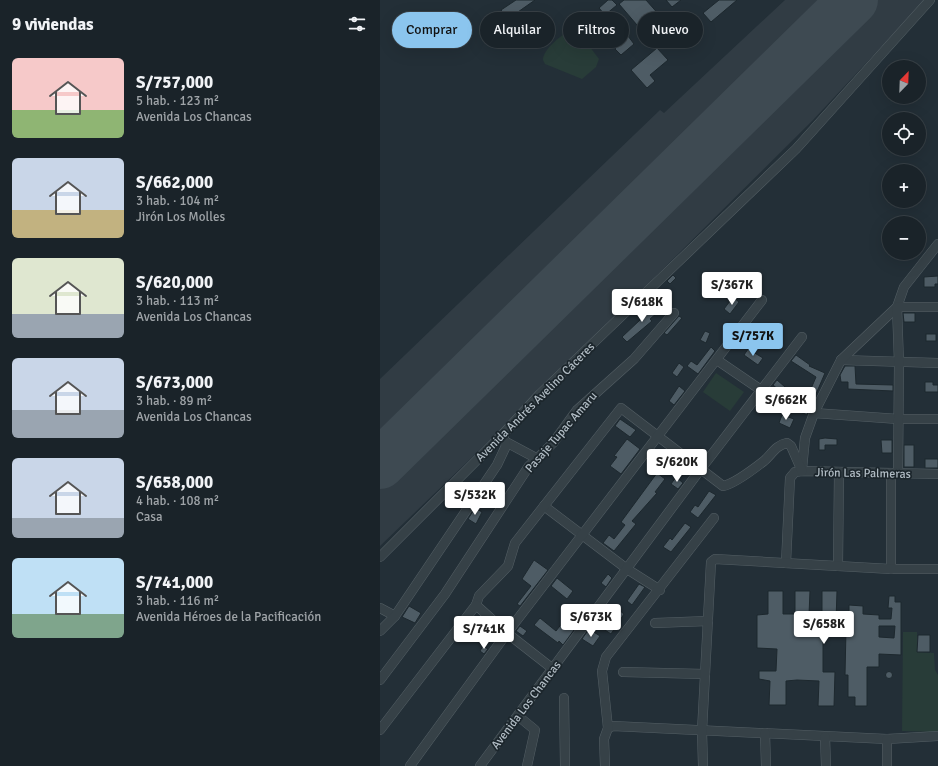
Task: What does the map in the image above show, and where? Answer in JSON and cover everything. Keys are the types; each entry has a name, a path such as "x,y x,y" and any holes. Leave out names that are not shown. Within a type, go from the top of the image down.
{"street":[{"name":"Avenida Andrés Avelino Cáceres","path":"380,557 505,438 562,373 796,149 930,0"},
{"path":"892,569 900,362 897,307 904,287 938,245"},
{"path":"410,766 508,633 762,300"},
{"path":"802,471 805,438 814,413 841,360 897,307 938,307"},
{"name":"Pasaje Tupac Amaru","path":"380,680 445,594 536,458 553,443 578,410 634,359 674,313"},
{"name":"Avenida Los Chancas","path":"480,766 700,470 802,337"},
{"path":"717,360 761,390"},
{"path":"841,360 938,363"},
{"path":"380,730 476,605 479,596 489,584 502,574 508,566 515,543 621,408 700,470 723,486 727,485 764,460 778,446 786,443 791,446 802,471"},
{"path":"814,413 898,419 938,419"},
{"path":"380,631 395,616 497,465 502,457 505,438 536,458"},
{"name":"Jirón Las Palmeras","path":"786,563 790,478 795,472 938,474"},
{"path":"838,566 839,472"},
{"path":"544,506 627,569 660,590"},
{"path":"605,766 604,740 608,728 605,709 602,664 714,518"},
{"path":"703,766 702,731 708,621 712,562 715,559 892,569 938,569"},
{"path":"476,605 553,669"},
{"path":"380,608 395,616"},
{"path":"655,623 708,621"},
{"path":"623,672 705,674"},
{"path":"564,698 565,766"},
{"path":"518,716 535,730 526,766"},
{"path":"608,728 613,726 825,737 887,738 938,736"},
{"path":"765,733 766,766"},
{"path":"825,737 826,766"},
{"path":"887,738 887,766"}],"shaded area":[{"path":"785,0 925,0 813,120 519,412 380,546 380,379 660,110 664,113"}],"green space":[{"path":"563,35 563,48 591,48 599,59 596,67 582,79 545,64 543,60 546,51 549,48 555,48 555,41"},
{"path":"716,373 744,392 730,411 703,392"},
{"path":"903,632 917,632 917,652 934,653 935,670 938,675 938,732 902,731"}],"building":[{"path":"516,0 535,0 518,12 503,12 501,10"},
{"path":"608,0 612,0 617,5 609,12 602,12 599,8"},
{"path":"624,0 646,0 657,12 637,12 637,25 629,16 629,12 626,12 619,4"},
{"path":"666,0 681,0 672,7"},
{"path":"719,0 737,0 711,22 703,13"},
{"path":"629,37 634,44 621,55 615,49 629,48"},
{"path":"657,48 668,60 650,75 655,81 647,88 631,70"},
{"path":"673,275 676,278 670,284 667,281"},
{"path":"938,276 938,284 935,284 935,287 924,287 924,277"},
{"path":"733,297 739,302 730,314 724,309"},
{"path":"658,303 663,308 650,319 652,321 627,342 622,337"},
{"path":"903,313 915,313 915,322 904,322"},
{"path":"679,316 682,318 667,335 664,333"},
{"path":"705,331 710,333 706,343 700,340"},
{"path":"926,334 936,334 936,341 926,341"},
{"path":"711,347 715,351 698,374 687,366 691,361 697,365"},
{"path":"748,349 763,358 758,365 744,355"},
{"path":"796,355 810,365 809,366 825,373 807,415 801,412 816,377 791,361"},
{"path":"679,363 684,367 677,377 672,373"},
{"path":"845,366 855,366 856,384 893,385 893,391 848,389 848,382 841,382 840,375"},
{"path":"777,380 792,393 788,398 773,385"},
{"path":"925,382 933,382 933,385 938,385 938,392 925,392"},
{"path":"679,386 685,391 674,405 669,401"},
{"path":"782,415 794,419 790,428 779,423"},
{"path":"620,419 636,430 630,437 615,426"},
{"path":"627,439 640,449 621,474 610,466 617,457 614,456"},
{"path":"819,439 837,439 837,445 825,445 825,450 819,450"},
{"path":"881,440 892,440 892,453 882,453"},
{"path":"904,445 914,445 914,467 904,467"},
{"path":"925,459 938,459 938,468 925,468"},
{"path":"657,473 665,479 655,492 657,493 632,521 636,524 614,551 603,543 609,535 614,539 625,525 621,522"},
{"path":"676,477 683,483 678,489 671,484"},
{"path":"709,491 716,495 698,518 690,512 695,505 698,507"},
{"path":"475,508 482,512 476,524 468,519"},
{"path":"685,523 691,527 671,552 663,547 670,538 672,540"},
{"path":"534,560 548,570 520,606 517,604 531,586 522,579"},
{"path":"608,574 612,578 606,587 601,583"},
{"path":"557,578 573,591 567,599 551,586"},
{"path":"639,584 645,587 632,605 627,601"},
{"path":"768,591 783,591 783,614 795,614 795,591 810,591 809,615 822,615 822,591 837,591 836,621 849,620 849,605 863,606 863,614 879,615 879,619 891,619 892,608 888,608 889,596 895,596 895,602 901,602 901,655 879,654 879,667 867,667 867,706 855,706 855,697 848,697 848,675 845,675 846,629 823,629 823,672 835,672 834,706 818,706 819,681 797,680 786,681 786,705 769,705 770,681 759,679 759,671 776,671 777,649 757,648 757,615 768,614","holes":["879,626 895,626 894,638 879,637"]},
{"path":"409,606 421,613 415,623 402,617"},
{"path":"619,610 624,614 611,634 605,630"},
{"path":"540,618 556,631 563,622 574,630 563,645 534,625"},
{"path":"520,626 527,631 523,636 516,631"},
{"path":"589,629 600,636 593,646 582,639"},
{"path":"918,635 930,635 930,652 917,652"},
{"path":"483,646 488,649 484,654 480,651"},
{"path":"889,672 892,675 889,678 886,675"}],"runway":[{"path":"380,464 853,0"}]}
